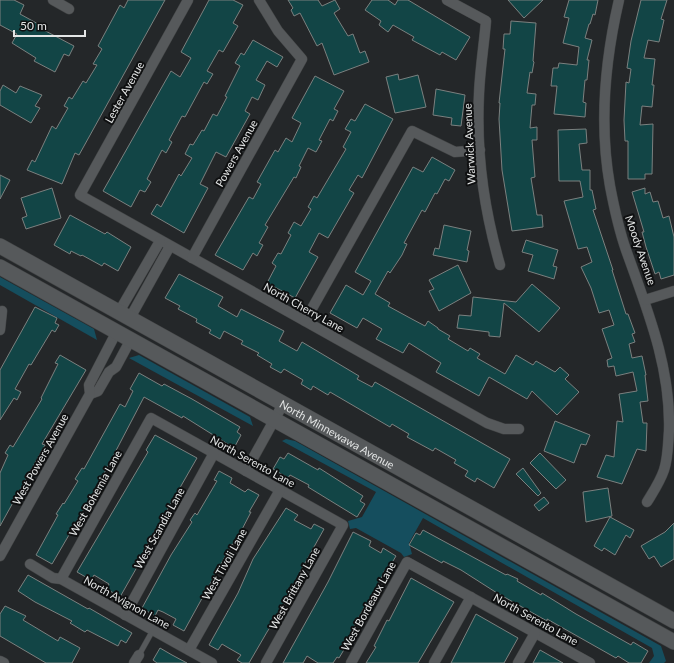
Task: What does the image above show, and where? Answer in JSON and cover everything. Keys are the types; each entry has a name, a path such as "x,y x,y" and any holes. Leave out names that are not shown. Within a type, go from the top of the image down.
{"main road":[{"name":"North Minnewawa Avenue","path":"0,246 674,621"},
{"path":"0,263 26,270 115,320 122,320 125,315"},
{"name":"North Minnewawa Avenue","path":"0,267 674,642"},
{"path":"117,332 121,329 131,329 214,374 244,381"}],"street":[{"path":"53,0 69,9"},
{"name":"Lester Avenue","path":"80,195 188,0"},
{"name":"Powers Avenue","path":"192,258 302,59 278,31 259,0"},
{"name":"Warwick Avenue","path":"447,0 486,21 479,93 480,150 490,232 500,265"},
{"name":"Moody Avenue","path":"619,0 609,48 605,81 604,111 609,170 619,227 645,300 662,361 667,387 669,414 668,443 664,469 657,486 647,502"},
{"path":"305,321 412,131 455,152 480,150"},
{"name":"North Cherry Lane","path":"80,195 488,423 504,429 519,429"},
{"path":"125,315 160,240"},
{"path":"125,315 170,246"},
{"path":"645,300 674,291"},
{"path":"0,330 2,312"},
{"name":"West Powers Avenue","path":"0,556 90,394 89,386 102,358 117,332"},
{"name":"West Powers Avenue","path":"90,394 98,391 109,372 116,367 131,339"},
{"path":"99,367 109,372"},
{"path":"246,471 283,404"},
{"name":"North Serento Lane","path":"151,418 343,525"},
{"name":"West Bohemia Lane","path":"61,579 151,418"},
{"name":"West Scandia Lane","path":"125,615 214,453"},
{"name":"West Tivoli Lane","path":"189,650 280,490"},
{"name":"West Brittany Lane","path":"266,663 343,525"},
{"name":"North Serento Lane","path":"407,562 590,663"},
{"name":"West Bordeaux Lane","path":"350,663 407,562"},
{"name":"North Avignon Lane","path":"30,564 53,578 61,579 212,663"},
{"path":"434,663 471,597"},
{"path":"518,663 535,633"},
{"path":"0,661 4,663"}],"lane":[{"path":"137,659 153,630"}],"shaded area":[{"path":"0,277 94,329 97,340 0,285"},
{"path":"139,355 250,417 253,426 129,358"},
{"path":"286,439 295,441 661,646 666,661 664,663 649,663 654,656 652,648 423,518 409,543 412,554 404,557 401,553 356,528 350,529 348,521 362,517 376,492 282,441"}],"building":[{"path":"0,0 14,0 24,5 20,14 40,25 38,27 74,46 69,56 64,54 55,72 34,61 36,58 12,43 17,34 0,25"},
{"path":"128,0 165,0 79,155 75,153 62,184 27,170 32,160 35,162 52,126 56,129 68,108 64,106 69,97 72,99 83,81 86,83 97,65 93,64 102,49 98,46 120,5 124,8"},
{"path":"209,0 233,0 243,5 233,23 238,26 223,52 219,50 207,71 213,74 207,84 204,82 185,117 182,116 169,140 172,142 166,153 162,150 147,179 151,182 145,192 140,190 131,207 103,191 171,71 180,77 191,58 181,52"},
{"path":"288,0 318,0 322,6 335,0 340,9 334,13 348,36 353,34 360,53 365,51 369,62 334,75 322,43 317,46 300,13 294,16 291,10 293,8"},
{"path":"372,0 388,0 395,5 398,0 408,0 470,37 456,60 442,52 440,55 412,40 414,37 393,25 388,32 379,25 381,21 365,10"},
{"path":"508,0 543,0 524,18"},
{"path":"569,0 598,0 595,15 593,14 585,38 592,40 587,60 589,60 583,102 586,103 585,117 554,114 557,86 551,86 553,68 558,68 559,63 577,65 579,47 563,43 569,18 564,17"},
{"path":"641,0 667,0 661,19 664,20 659,42 648,40 644,58 655,59 652,85 654,85 652,107 642,106 640,125 653,124 652,174 645,174 645,179 628,179 628,141 625,141 624,120 626,82 629,83 631,69 627,68 631,41"},
{"path":"511,21 536,23 534,62 532,73 530,72 527,93 536,94 535,105 532,105 530,128 537,127 537,140 532,140 535,177 531,178 537,215 542,215 543,227 512,231 502,170 499,119 499,103 505,49 503,49 504,34 510,34"},
{"path":"253,40 283,57 277,67 267,61 256,80 265,85 258,100 252,97 245,111 250,114 226,157 216,152 200,184 208,188 184,233 151,214 157,204 161,207 179,174 181,176 192,158 185,154 190,144 193,145 202,130 204,131 213,114 217,116 240,66 235,63 241,53 244,55"},
{"path":"398,74 399,80 418,75 426,107 395,113 386,77"},
{"path":"315,76 344,91 334,109 338,111 333,121 330,119 319,140 322,141 316,152 308,148 299,166 301,167 296,178 294,177 265,225 268,227 259,243 263,245 257,256 253,253 243,270 215,255 249,197 253,199 261,184 257,182 275,150 278,152 286,138 292,142 301,123 292,118"},
{"path":"3,85 16,93 20,86 42,95 35,106 40,108 31,123 0,105 0,91"},
{"path":"436,89 465,95 461,126 451,125 452,118 433,115"},
{"path":"365,104 393,119 362,178 358,175 349,190 354,193 328,238 319,233 309,252 318,257 295,298 267,283 276,266 272,263 278,253 281,254 291,235 288,233 294,222 301,226 311,209 308,207 314,196 317,198 346,149 343,147 351,132 345,129 351,119 355,121"},
{"path":"586,129 587,143 579,144 582,170 590,170 590,190 592,190 596,209 593,210 626,314 628,314 635,333 632,334 635,342 629,344 632,358 642,356 646,375 648,401 640,402 643,423 647,423 646,451 637,449 622,484 597,477 606,455 614,457 617,421 623,422 619,394 637,391 633,372 616,376 614,366 608,367 607,360 612,358 602,329 614,325 609,310 599,313 591,288 581,267 592,262 587,247 578,249 564,201 583,197 580,181 559,181 558,130"},
{"path":"432,157 455,170 449,181 445,179 437,194 435,193 425,212 422,210 404,243 407,244 402,255 390,273 388,271 375,294 390,303 388,306 425,326 428,321 450,336 448,339 468,351 470,348 480,354 477,358 505,374 516,355 533,365 536,361 555,372 560,367 569,375 565,379 579,392 557,415 532,391 527,399 489,377 479,396 436,372 441,363 409,343 403,353 376,339 382,329 363,318 357,328 330,313 346,285 363,295 371,281 355,272 413,167 423,172"},
{"path":"0,175 10,180 0,199"},
{"path":"52,188 61,218 26,229 22,218 27,216 21,198"},
{"path":"645,188 645,194 650,192 653,202 658,201 663,218 669,216 674,237 674,275 661,279 659,272 655,274 646,247 642,232 644,232 632,192"},
{"path":"70,215 105,234 107,232 131,247 118,271 104,263 102,266 71,251 70,254 54,245"},
{"path":"444,225 471,231 467,250 469,251 467,262 433,255 435,248 439,249"},
{"path":"526,240 558,250 553,266 557,267 554,279 528,271 533,255 522,252"},
{"path":"458,265 471,293 439,311 429,291 434,289 429,280"},
{"path":"179,274 223,297 218,306 237,317 241,309 284,331 279,341 297,351 302,342 359,376 357,379 372,387 375,382 510,459 494,488 477,478 475,482 465,476 468,471 454,463 456,460 435,448 433,451 407,437 409,434 392,424 390,427 330,392 328,395 313,386 311,390 301,384 303,380 284,369 281,373 270,367 272,364 257,355 259,353 241,344 243,341 224,331 220,339 209,333 211,330 196,322 197,319 178,309 180,306 165,298"},
{"path":"532,284 560,308 539,332 504,303 500,337 489,336 489,332 457,328 459,315 471,316 473,297 516,302"},
{"path":"35,307 57,318 55,323 59,325 55,332 52,330 31,365 29,364 15,389 21,392 17,400 14,398 0,420 0,370"},
{"path":"60,355 86,370 42,444 45,445 0,526 0,473 8,455 5,453 10,445 13,447 42,399 41,398 58,364 55,363"},
{"path":"139,373 162,386 164,384 240,427 237,432 241,435 234,448 183,416 182,418 144,397 97,487 52,564 36,555 58,515 56,514 78,481 75,479 82,468 84,469 120,404 125,407 133,391 130,389"},
{"path":"555,421 590,435 586,445 581,444 574,463 544,451"},
{"path":"155,435 197,458 143,552 145,553 120,597 107,589 109,584 94,575 91,580 77,572 148,452 146,450"},
{"path":"288,453 318,470 319,468 363,496 360,501 365,504 357,517 308,487 309,485 290,475 288,478 273,469 280,457 284,459"},
{"path":"540,453 566,480 556,489 530,463"},
{"path":"523,468 541,493 538,496 516,474"},
{"path":"219,471 232,478 230,483 245,492 248,489 259,495 249,512 251,512 234,545 232,544 184,631 173,625 176,619 158,610 155,616 142,608 171,555 192,522 190,520 195,513 197,515 217,481 214,480"},
{"path":"608,488 612,516 586,522 583,492"},
{"path":"544,497 549,503 539,511 534,505"},
{"path":"286,508 298,515 294,520 311,529 314,524 324,529 300,572 302,573 298,581 296,580 285,599 287,600 279,616 278,615 267,632 249,663 242,663 237,660 241,655 222,644 218,650 209,645 238,593 253,559"},
{"path":"610,517 634,530 630,538 626,535 615,555 604,548 602,551 594,546"},
{"path":"674,523 674,559 661,567 654,556 649,559 641,546 665,532"},
{"path":"423,530 506,575 507,574 518,579 517,581 541,595 542,593 631,645 633,642 648,651 641,663 629,663 618,656 616,658 547,619 547,621 497,593 461,570 443,561 442,563 409,545 416,533 420,535"},
{"path":"353,532 371,541 369,546 381,553 383,548 396,556 387,571 385,570 368,606 366,604 351,632 354,633 339,658 337,657 333,663 318,663 307,656 303,663 283,663 328,582"},
{"path":"28,575 132,633 126,643 121,640 118,646 87,630 85,632 70,623 72,621 35,602 18,591"},
{"path":"411,578 454,602 418,663 366,663 376,647 374,646 387,620 389,621"},
{"path":"5,606 26,616 23,620 58,641 60,637 80,648 72,663 46,663 0,636 0,614"},
{"path":"476,614 518,638 504,663 451,663"},
{"path":"160,648 187,663 157,663 153,660"},
{"path":"540,650 563,663 533,663"}]}
